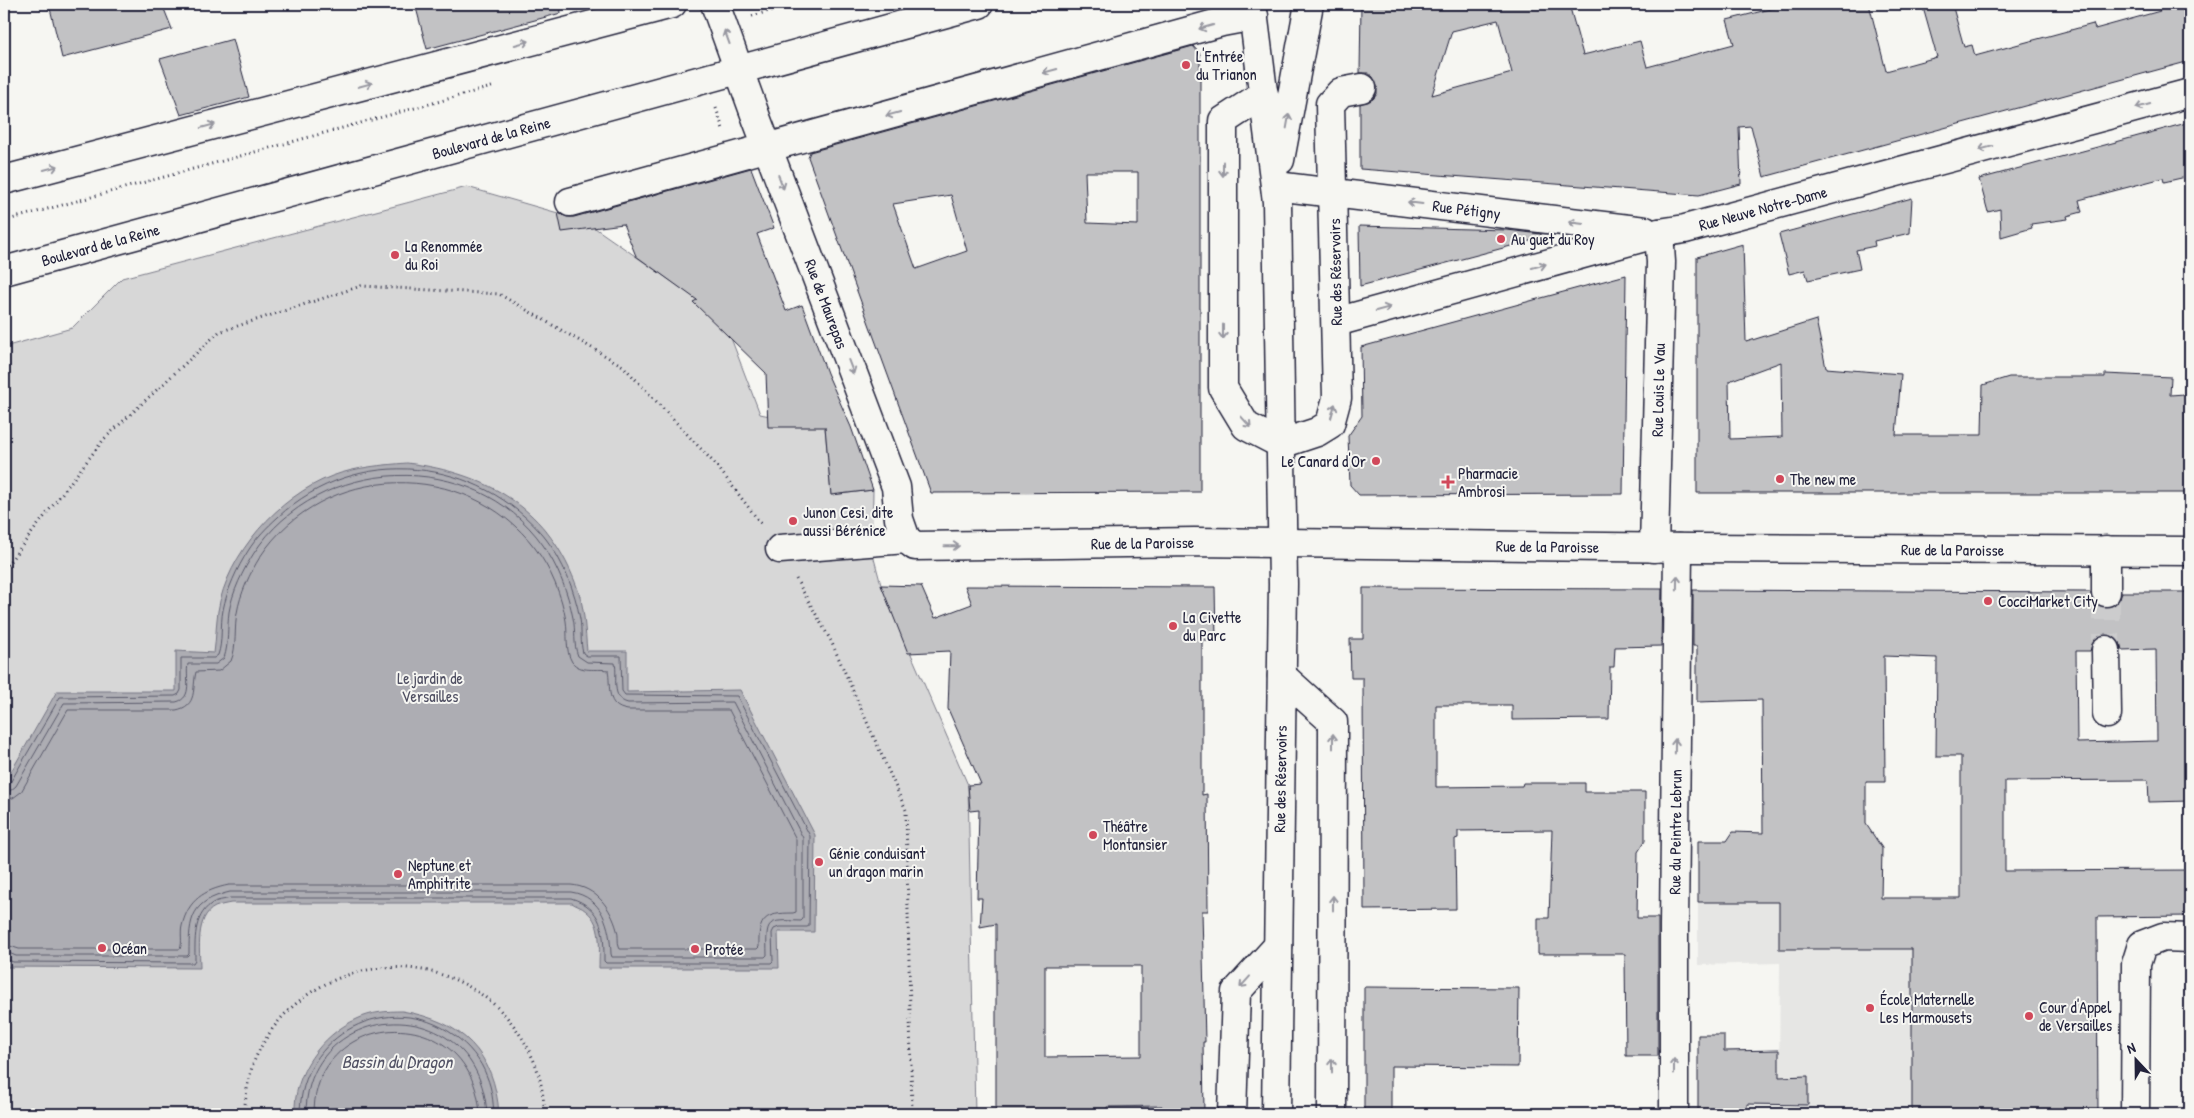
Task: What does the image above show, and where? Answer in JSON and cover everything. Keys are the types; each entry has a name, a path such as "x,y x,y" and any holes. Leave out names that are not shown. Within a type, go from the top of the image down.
{"street":[{"path":"4,180 672,4"},
{"name":"Boulevard de la Reine","path":"4,271 979,4"},
{"name":"Rue des Réservoirs","path":"1276,186 1309,4"},
{"path":"570,202 768,149 1222,22 1253,10"},
{"name":"Rue des Réservoirs","path":"1253,10 1276,186 1282,544 1276,1114"},
{"name":"Rue de Maurepas","path":"718,14 896,487 899,519 906,539"},
{"name":"Rue des Réservoirs","path":"1281,444 1317,432 1330,424 1336,398 1336,322 1330,104 1341,92 1362,88"},
{"name":"Rue Neuve Notre-Dame","path":"1336,322 1659,233 1694,226 2190,93"},
{"path":"1264,94 1223,120 1222,388 1246,426 1281,444"},
{"name":"Rue Pétigny","path":"1276,186 1659,233"},
{"name":"Rue Louis Le Vau","path":"1659,233 1666,548"},
{"path":"780,549 906,539"},
{"name":"Rue de la Paroisse","path":"906,539 915,546 1179,542 1666,548 2190,551"},
{"name":"Rue du Peintre Lebrun","path":"1666,548 1674,926 1674,1114"},
{"path":"2106,550 2106,592"},
{"path":"2106,650 2107,714"},
{"path":"1282,676 1333,722 1332,1114"},
{"path":"2135,1114 2136,964 2142,945 2164,938 2190,938"},
{"path":"1232,1114 1236,992 1278,946"}],"path":[{"path":"718,14 794,4"},
{"path":"4,220 499,85"},
{"path":"4,569 104,439 219,332 361,286 499,294 623,366 717,466 780,549 831,641 906,810 912,1114 894,1114"},
{"path":"244,1114 246,1088 255,1060 269,1034 288,1011 311,992 336,978 365,970 394,967 424,969 452,978 478,992 501,1010 520,1034 534,1059 542,1087 544,1114"},
{"path":"4,1113 74,1114"}],"shaded area":[{"name":"École Maternelle Les Marmousets","path":"1961,898 1961,1114 1799,1114 1799,1105 1808,1104 1808,1077 1779,1077 1780,963 1698,965 1698,902"}],"green space":[{"name":"Le jardin de Versailles","path":"467,187 558,213 595,228 707,306 726,325 760,414 825,427 831,495 873,490 872,551 881,585 968,785 975,1114 4,1114 4,347 72,328 122,278"}],"water":[{"path":"407,463 436,468 489,486 512,500 533,517 551,537 566,562 578,590 583,613 587,651 627,651 627,692 740,690 815,835 814,932 778,932 779,968 599,968 598,930 591,916 572,903 231,903 215,907 204,918 199,943 200,968 6,967 4,935 4,784 57,691 176,691 176,651 214,653 218,611 223,590 232,569 258,530 275,512 312,485 332,476 360,468"},
{"name":"Bassin du Dragon","path":"402,1011 442,1023 472,1043 491,1074 499,1114 295,1114 296,1099 304,1071 321,1046 332,1035 344,1026 362,1017 379,1012"}],"building":[{"path":"49,4 162,4 172,29 62,58"},
{"path":"415,4 560,4 561,13 427,49"},
{"path":"1361,4 1569,4 1583,55 1640,41 1647,67 1734,44 1727,20 1790,4 1869,4 1886,71 1937,57 1922,4 1952,4 1964,47 1972,45 1975,56 2093,24 2095,29 2160,11 2158,4 2190,4 2190,61 1764,177 1751,126 1739,127 1741,184 1699,195 1360,169 1360,104 1373,99 1377,94 1377,86 1373,77 1368,73 1360,73","holes":["1498,20 1512,73 1432,95 1452,31"]},
{"path":"233,39 249,97 181,115 160,59"},
{"path":"1193,46 1200,54 1200,492 931,493 808,157 810,152","holes":["1085,172 1138,172 1138,225 1087,223","951,195 967,251 916,269 893,204"]},
{"path":"2190,122 2190,176 2164,182 2163,178 2079,200 2082,212 2067,216 2068,219 2031,224 2032,228 2001,237 2000,209 1988,212 1979,179"},
{"path":"751,168 774,228 757,234 786,311 802,305 827,373 851,427 873,490 831,495 825,427 768,427 766,373 693,302 697,300 636,256 623,224 562,232 558,213 567,217 574,217"},
{"path":"1912,198 1910,233 1874,241 1875,246 1856,250 1860,269 1808,280 1805,270 1789,274 1779,234"},
{"path":"1359,226 1507,230 1541,234 1541,238 1360,286"},
{"path":"1743,244 1746,342 1816,320 1826,368 1901,374 1896,435 1982,435 1983,385 2009,377 2105,377 2105,374 2171,377 2170,395 2185,394 2186,441 2190,441 2190,493 1697,493 1697,257","holes":["1781,362 1782,437 1730,439 1729,381"]},
{"path":"1626,275 1623,494 1359,495 1350,485 1348,436 1362,416 1361,347"},
{"path":"881,585 921,586 935,618 972,604 965,586 1215,587 1216,640 1202,640 1202,795 1207,794 1208,911 1202,911 1205,1042 1203,1042 1204,1114 1162,1114 1162,1106 1107,1107 1107,1114 996,1114 996,924 980,927 982,898 977,898 979,810 970,811 968,785 981,784 948,709 950,651 908,653","holes":["1045,966 1141,966 1141,1056 1045,1057"]},
{"path":"1363,588 1662,589 1661,646 1615,647 1614,667 1610,667 1609,719 1512,720 1512,705 1436,705 1436,787 1522,786 1523,783 1585,783 1585,792 1645,792 1645,841 1638,852 1637,918 1658,918 1658,1056 1626,1056 1625,954 1538,954 1538,918 1549,918 1552,830 1458,831 1458,838 1455,839 1456,909 1364,910 1363,678 1351,678 1350,639 1363,639"},
{"path":"1693,590 2090,592 2093,600 2099,606 2106,608 2114,605 2120,599 2122,592 2190,592 2190,801 2149,802 2148,780 2005,781 2005,871 2190,870 2190,916 2097,917 2098,1114 1912,1114 1912,949 1779,949 1779,902 1698,902 1698,841 1727,841 1733,832 1763,833 1762,700 1697,702 1697,646 1693,646","holes":["2105,634 2114,637 2120,642 2122,650 2156,649 2157,741 2077,743 2076,651 2090,651 2093,642","1884,656 1937,658 1936,756 1961,756 1961,898 1881,898 1882,848 1866,824 1866,782 1885,782"]},
{"path":"1364,987 1519,988 1518,1067 1391,1066 1391,1114 1364,1114"},
{"path":"1698,1035 1724,1035 1724,1051 1779,1050 1779,1077 1808,1076 1808,1105 1747,1104 1747,1114 1698,1114"}],"tunnel":[{"path":"2106,592 2106,650"}],"place":[{"name":"L'Entrée du Trianon","path":"1186,65"},
{"name":"Au guet du Roy","path":"1501,239"},
{"name":"La Renommée du Roi","path":"395,255"},
{"name":"Le Canard d'Or","path":"1376,461"},
{"name":"The new me","path":"1780,479"},
{"name":"Pharmacie Ambrosi","path":"1448,482"},
{"name":"Junon Cesi, dite aussi Bérénice","path":"793,521"},
{"name":"CocciMarket City","path":"1988,601"},
{"name":"La Civette du Parc","path":"1173,626"},
{"name":"Théâtre Montansier","path":"1093,835"},
{"name":"Génie conduisant un dragon marin","path":"819,862"},
{"name":"Neptune et Amphitrite","path":"398,874"},
{"name":"Océan","path":"102,948"},
{"name":"Protée","path":"695,949"},
{"name":"École Maternelle Les Marmousets","path":"1870,1008"},
{"name":"Cour d'Appel de Versailles","path":"2029,1016"}]}
